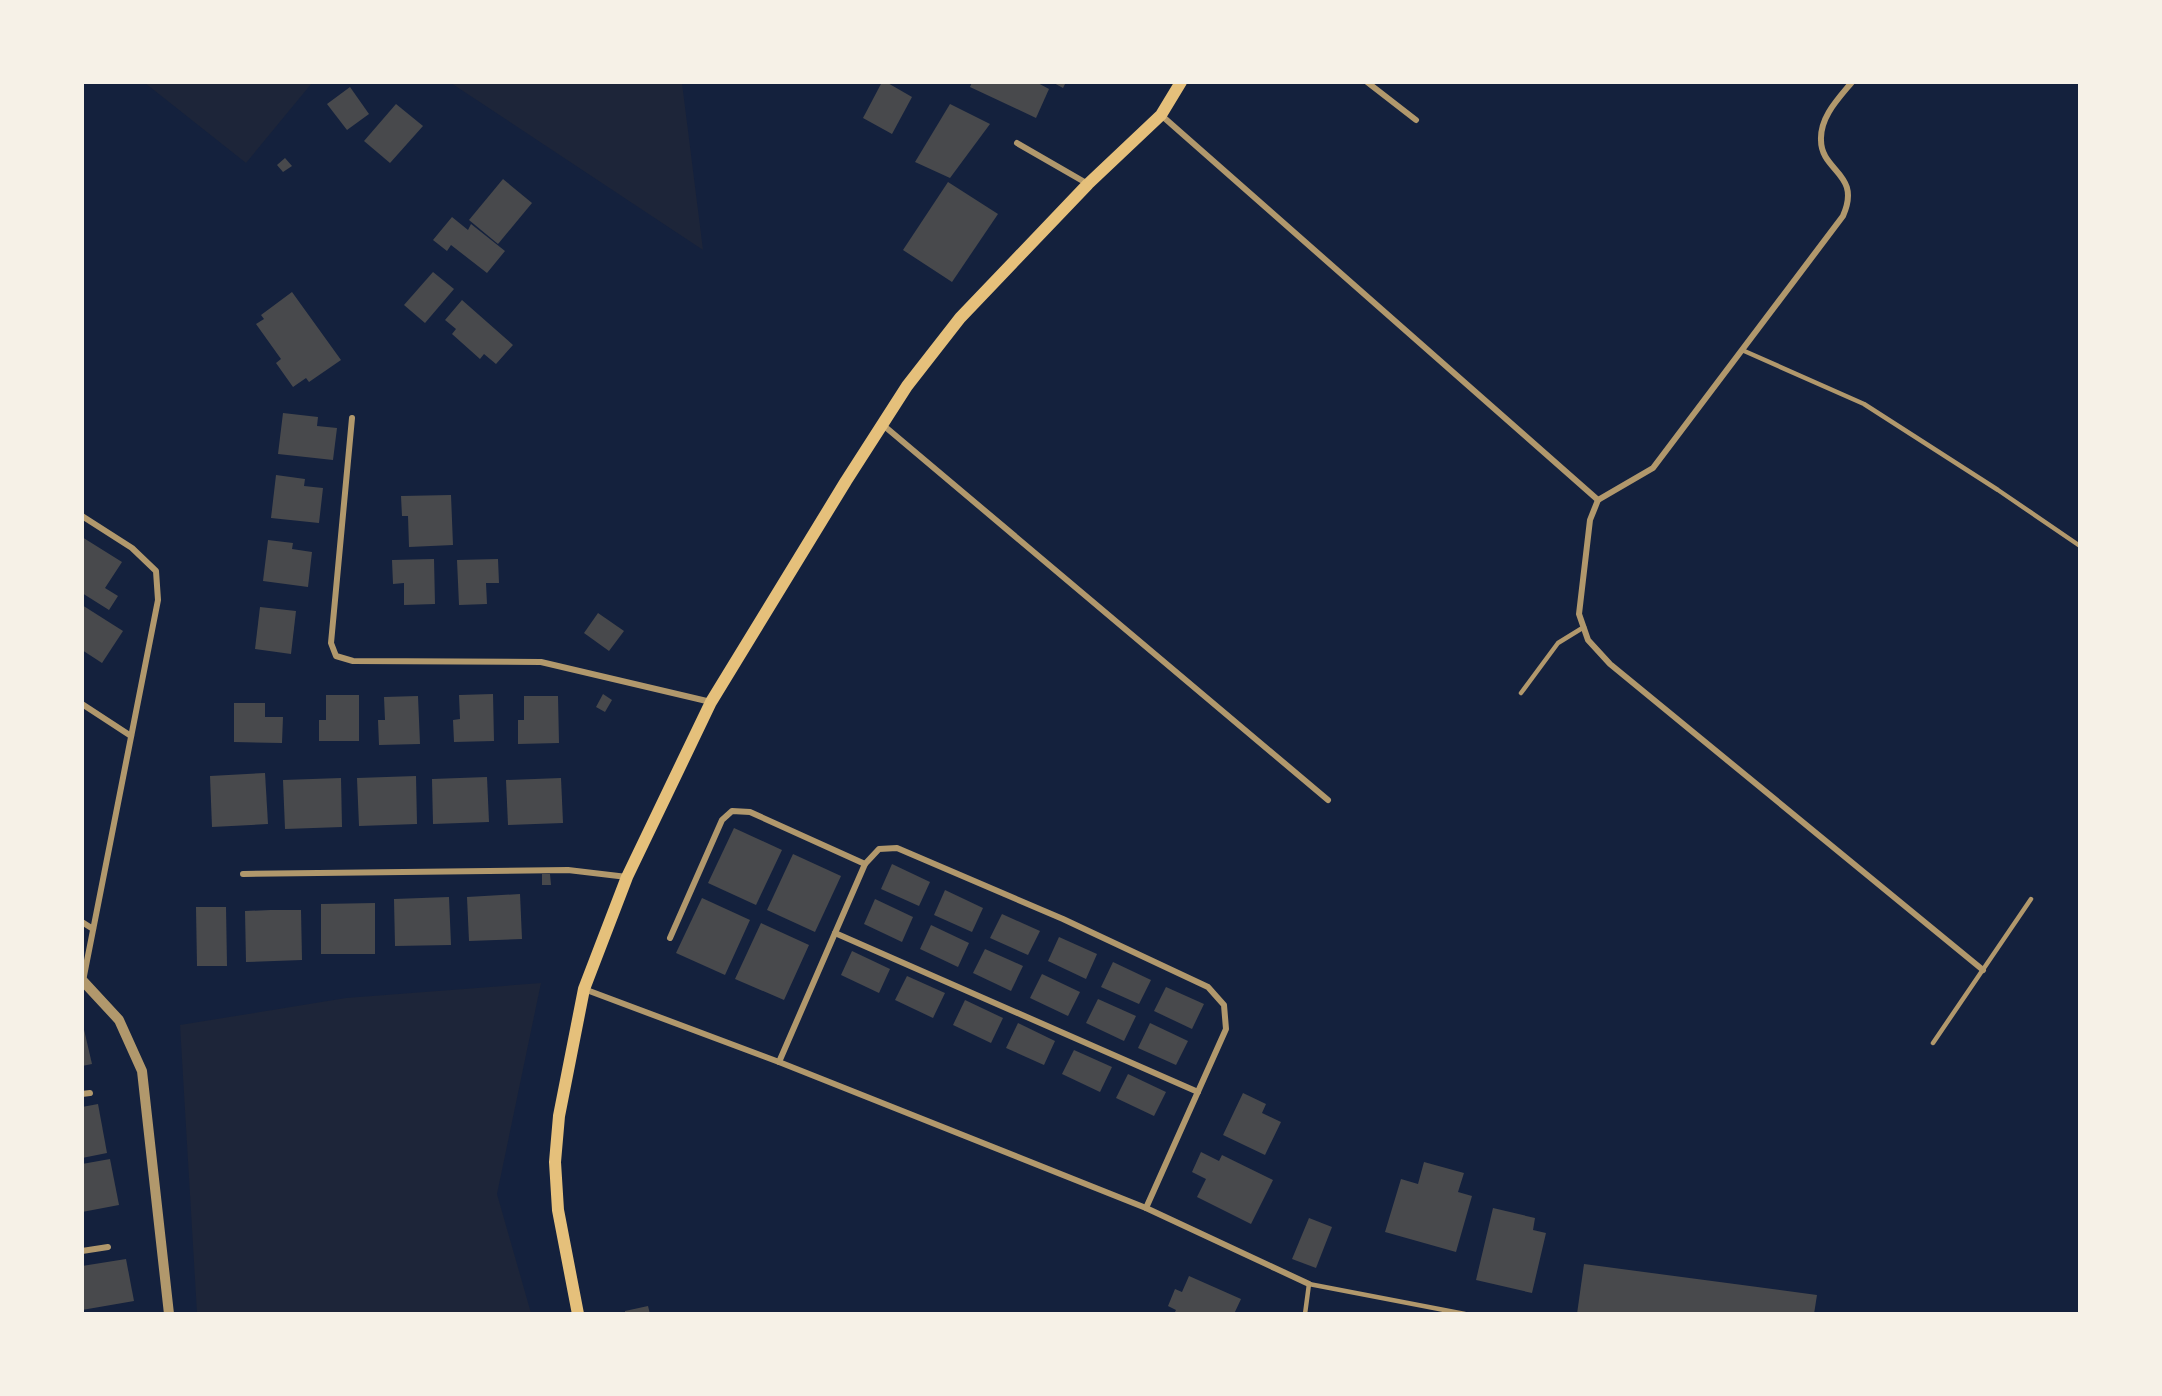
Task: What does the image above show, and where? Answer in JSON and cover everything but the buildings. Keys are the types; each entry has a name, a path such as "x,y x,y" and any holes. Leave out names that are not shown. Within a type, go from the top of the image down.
{"main road":[{"path":"578,1314 558,1210 555,1162 559,1116 584,988 627,877 711,702 907,386 960,318 1088,184 1161,115 1181,82"}],"street":[{"path":"1367,82 1416,120"},
{"path":"1852,82 1833,106 1824,123 1821,139 1823,151 1847,184 1847,206 1843,216 1653,468 1598,500 1590,520 1579,614 1588,640 1610,664 1983,970"},
{"path":"1161,115 1598,500"},
{"path":"1017,143 1088,184"},
{"path":"352,418 331,643 336,656 353,661 541,662 711,702"},
{"path":"882,424 1328,800"},
{"path":"82,516 132,548 156,571 158,600 83,980 119,1020 142,1071 169,1314"},
{"path":"82,704 131,736"},
{"path":"670,938 722,820 732,811 750,812 865,864"},
{"path":"779,1062 865,864 879,849 897,848 1063,920 1208,987 1224,1005 1226,1029 1146,1208"},
{"path":"243,874 568,870 627,877"},
{"path":"82,922 93,929"},
{"path":"835,933 1198,1092"},
{"path":"584,988 779,1062 1146,1208 1309,1284"},
{"path":"82,1094 90,1093"},
{"path":"82,1251 108,1247"}],"lane":[{"path":"1742,350 1864,404 1998,490 2079,546"},
{"path":"1521,693 1558,643 1584,627"},
{"path":"1933,1043 2031,899"},
{"path":"1305,1314 1309,1284 1465,1314"}],"shaded area":[{"path":"312,82 246,163 145,83"},
{"path":"451,83 682,83 703,250"},
{"path":"541,983 497,1194 531,1313 197,1313 180,1025 346,998"}]}
